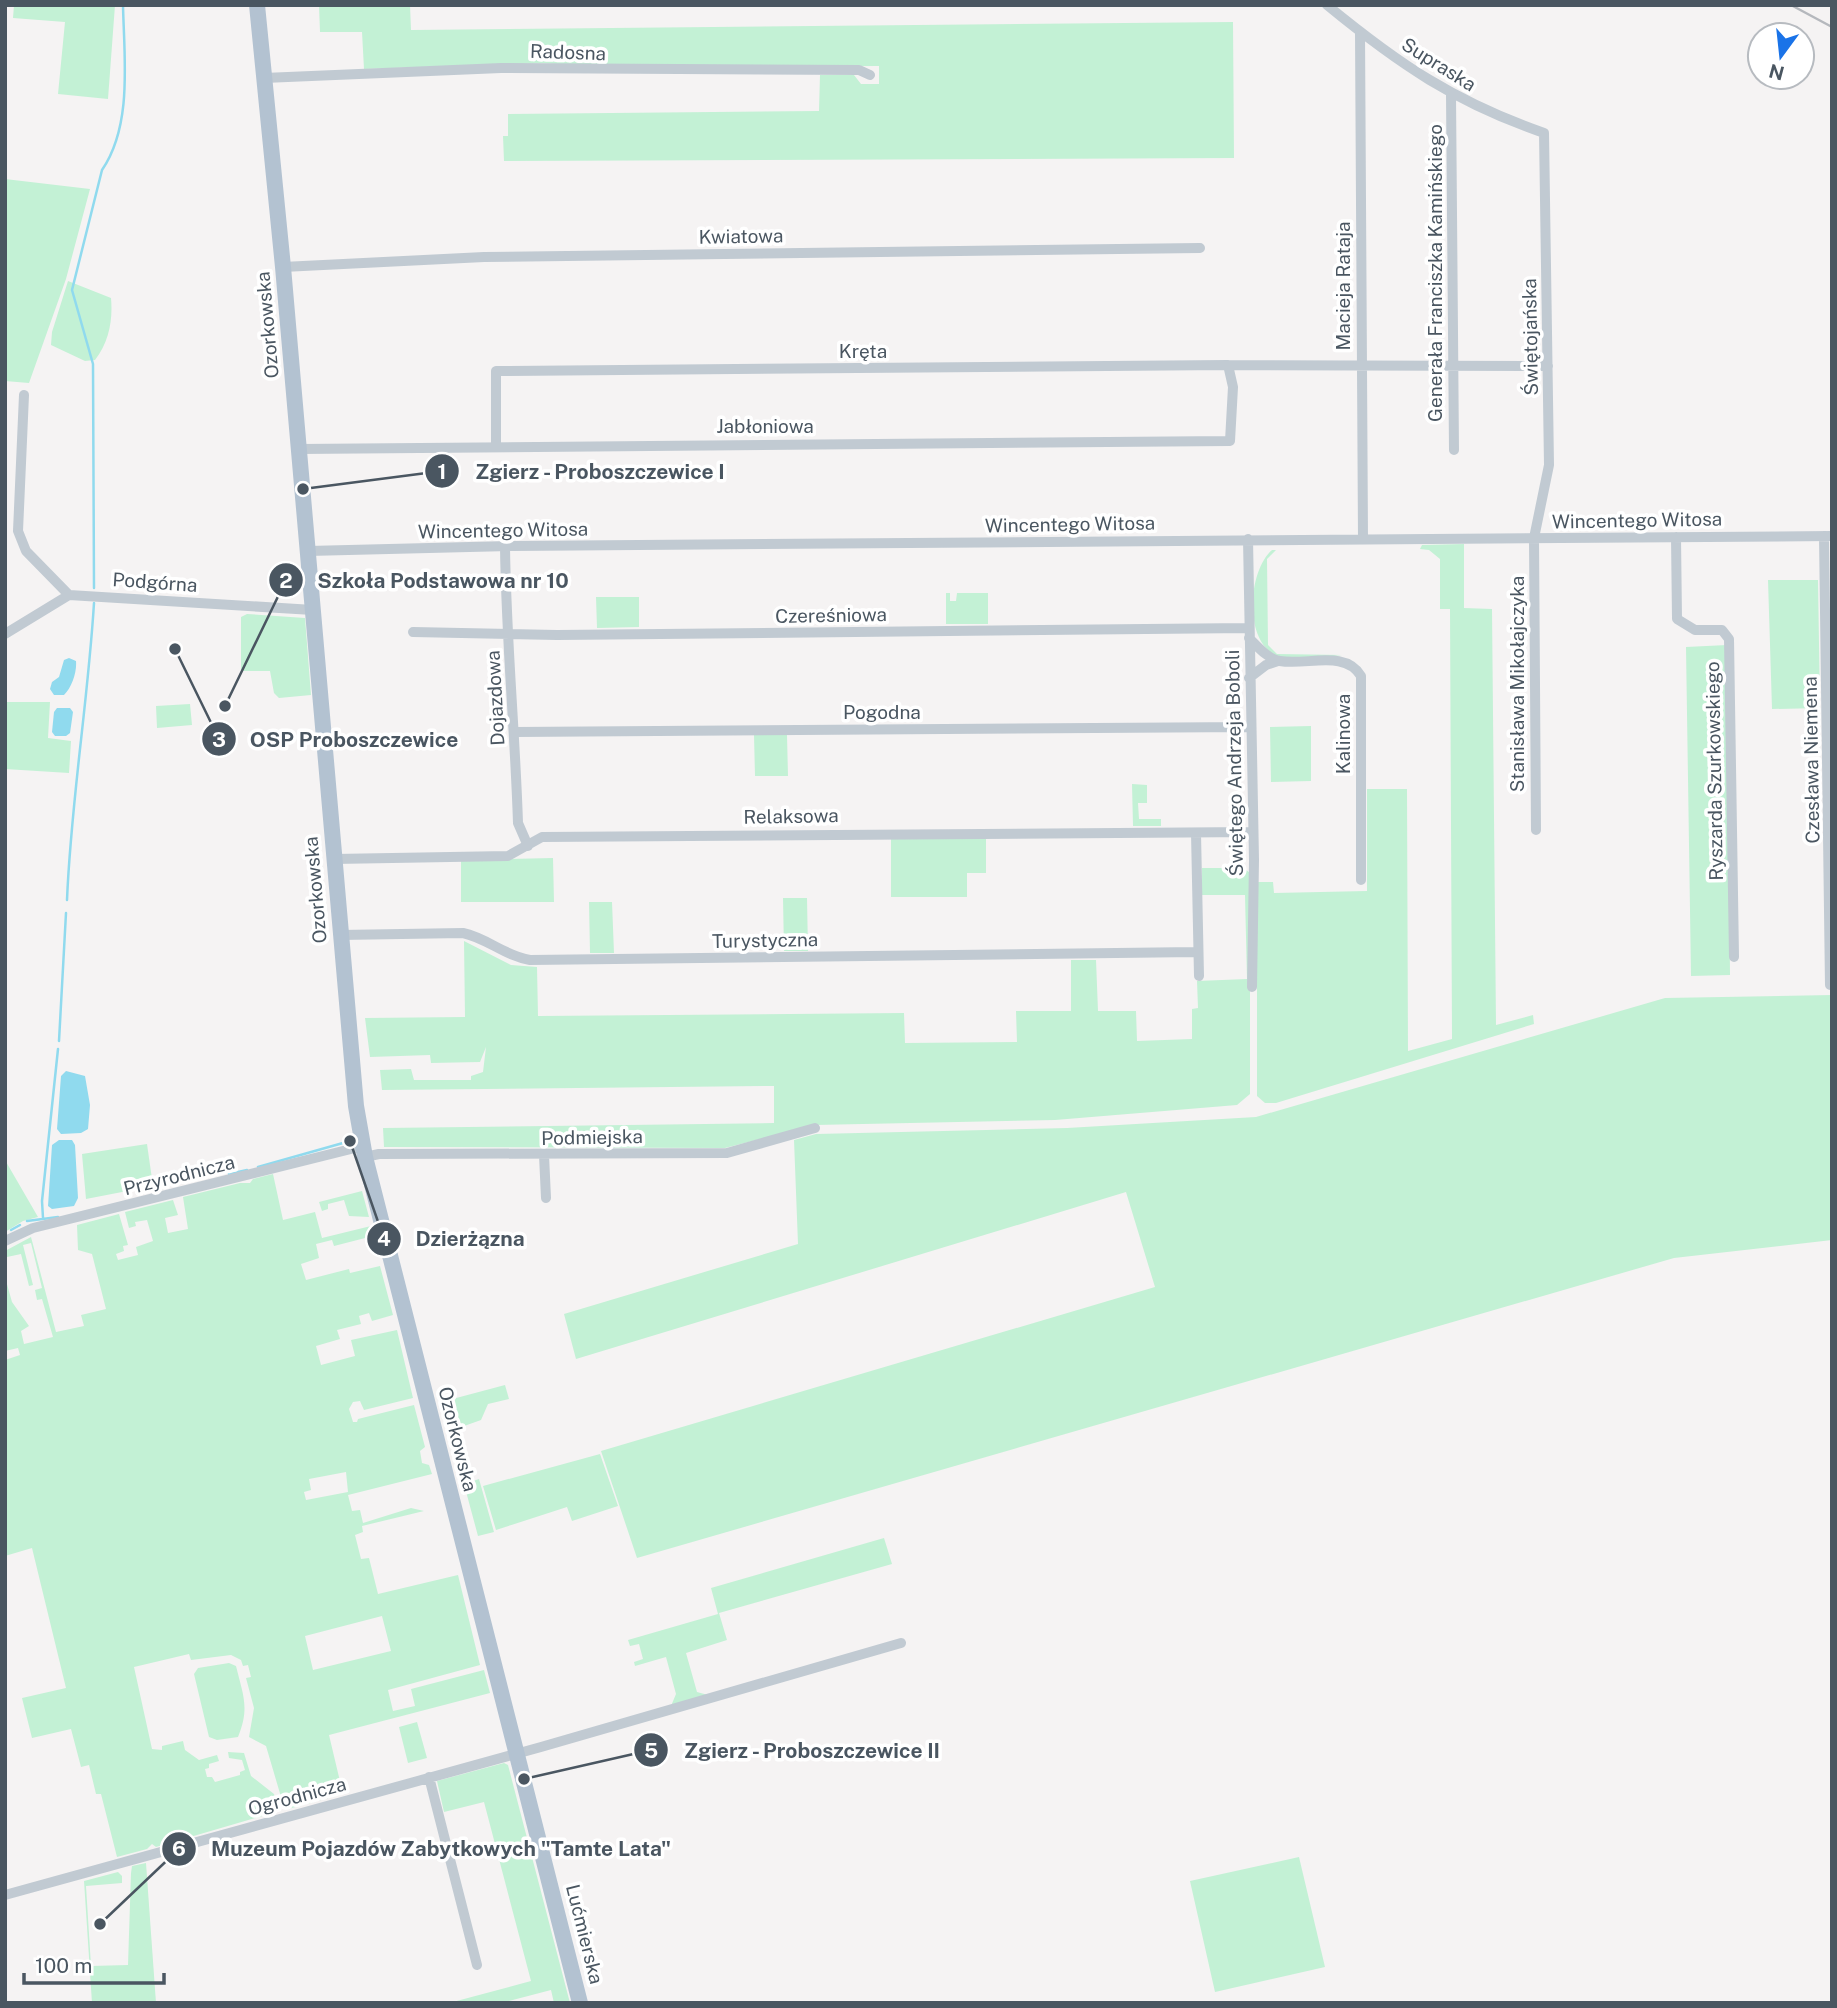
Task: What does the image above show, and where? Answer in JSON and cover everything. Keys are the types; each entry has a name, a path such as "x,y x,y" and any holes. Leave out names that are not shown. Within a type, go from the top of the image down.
{"main road":[{"name":"Ozorkowska","path":"257,5 283,267 352,1071 364,1151 517,1753"},
{"name":"Lućmierska","path":"517,1753 580,2003"}],"street":[{"name":"Supraska","path":"1327,5 1360,32 1451,95 1544,133"},
{"name":"Macieja Rataja","path":"1360,32 1363,539"},
{"name":"Radosna","path":"264,78 542,68 602,71 859,70 870,75"},
{"name":"Generała Franciszka Kamińskiego","path":"1451,95 1454,450"},
{"name":"Świętojańska","path":"1534,538 1549,465 1544,133"},
{"name":"Kwiatowa","path":"283,267 444,258 1200,248"},
{"path":"1228,365 1548,366"},
{"name":"Jabłoniowa","path":"299,449 1230,441 1233,387 1228,365"},
{"name":"Kręta","path":"496,446 496,372 1228,365"},
{"path":"5,634 69,595 26,551 18,531 24,395"},
{"name":"Wincentego Witosa","path":"308,551 505,546 1828,536"},
{"name":"Czesława Niemena","path":"1828,536 1830,985"},
{"name":"Ryszarda Szurkowskiego","path":"1676,537 1676,614 1681,624 1695,630 1722,630 1730,639 1734,957"},
{"name":"Stanisława Mikołajczyka","path":"1534,538 1536,830"},
{"name":"Świętego Andrzeja Boboli","path":"1248,539 1253,832 1252,987"},
{"name":"Dojazdowa","path":"505,546 506,621 515,733 518,823 528,846"},
{"name":"Podgórna","path":"69,595 313,610"},
{"name":"Czereśniowa","path":"413,632 509,635 1249,633"},
{"path":"1249,633 1279,661"},
{"name":"Kalinowa","path":"1249,678 1266,665 1279,661 1345,661 1356,667 1361,676 1361,880"},
{"name":"Pogodna","path":"515,733 1250,727"},
{"name":"Relaksowa","path":"334,859 508,856 542,838 1087,831 1253,832"},
{"path":"1196,833 1196,952 1199,976"},
{"name":"Turystyczna","path":"340,935 463,933 476,936 515,957 530,960 1196,952"},
{"name":"Podmiejska","path":"364,1151 379,1154 544,1155 727,1153 815,1128"},
{"name":"Przyrodnicza","path":"5,1241 33,1228 364,1151"},
{"path":"544,1155 546,1198"},
{"name":"Ogrodnicza","path":"5,1895 901,1643"},
{"path":"429,1777 477,1965"}],"green space":[{"path":"14,5 115,5 108,99 58,94 65,22 13,18"},
{"path":"319,5 410,5 411,30 1233,22 1234,158 504,161 503,136 508,136 508,114 819,111 820,75 854,75 861,84 879,84 879,66 603,67 543,63 364,69 362,32 320,32"},
{"path":"5,179 90,189 66,279 29,383 5,381"},
{"path":"68,281 111,298 109,330 104,346 95,360 85,361 51,345 52,332"},
{"path":"1464,544 1464,608 1492,609 1496,1025 1533,1015 1534,1024 1276,1103 1265,1103 1257,1096 1257,882 1273,882 1274,893 1367,891 1367,789 1407,789 1408,1051 1452,1039 1450,609 1440,609 1440,559 1429,550 1420,549 1422,545"},
{"path":"1272,550 1276,550 1267,559 1268,645 1277,654 1342,655 1309,659 1284,658 1266,648 1258,636 1254,621 1254,589 1264,560"},
{"path":"1768,580 1818,580 1820,708 1772,709"},
{"path":"946,593 950,593 950,601 956,601 957,593 988,593 988,624 946,624"},
{"path":"596,597 639,597 639,627 597,628"},
{"path":"247,614 305,618 311,695 279,698 274,693 270,671 241,671 241,617"},
{"path":"1727,645 1730,975 1691,976 1686,647"},
{"path":"5,702 50,702 48,738 71,741 69,773 5,769"},
{"path":"190,704 192,725 157,728 156,706"},
{"path":"1311,726 1311,781 1271,782 1270,727"},
{"path":"754,735 787,735 788,776 755,776"},
{"path":"1132,784 1147,785 1147,803 1138,803 1139,819 1161,819 1161,826 1133,826"},
{"path":"986,838 986,873 967,873 967,897 891,897 891,839"},
{"path":"553,858 554,902 461,902 461,860"},
{"path":"1202,868 1244,868 1250,873 1250,1094 1237,1105 1055,1120 815,1125 725,1148 384,1147 383,1128 774,1123 774,1086 382,1090 380,1070 411,1069 414,1080 471,1080 471,1076 483,1072 486,1047 480,1062 431,1063 430,1055 370,1057 365,1018 465,1017 464,941 511,965 537,967 538,1016 904,1013 905,1043 1017,1042 1016,1011 1071,1011 1071,960 1096,960 1098,1011 1136,1011 1137,1041 1192,1039 1192,1009 1198,1008 1197,981 1247,979 1245,895 1202,895"},
{"path":"783,898 807,898 808,951 784,951"},
{"path":"589,902 612,902 614,953 590,953"},
{"path":"1832,995 1832,1240 1674,1258 637,1558 601,1451 1155,1287 1126,1192 576,1359 564,1314 798,1244 794,1140 816,1134 1067,1128 1256,1117 1665,998"},
{"path":"147,1144 153,1186 86,1199 82,1154"},
{"path":"5,1160 38,1217 23,1221 5,1232"},
{"path":"273,1174 283,1220 315,1212 322,1238 371,1226 373,1236 334,1246 332,1240 316,1244 319,1258 301,1264 306,1280 349,1269 350,1273 380,1266 393,1315 372,1321 369,1313 359,1316 361,1324 337,1330 340,1339 316,1346 321,1365 355,1356 351,1340 397,1330 413,1398 364,1410 360,1401 353,1402 349,1409 353,1422 357,1422 358,1419 414,1405 425,1447 420,1451 422,1463 429,1465 432,1474 348,1495 352,1511 360,1510 363,1523 411,1508 424,1511 362,1526 363,1532 355,1535 361,1559 369,1558 378,1594 458,1575 480,1665 388,1690 393,1711 415,1706 411,1689 484,1670 490,1693 329,1735 343,1794 288,1809 284,1807 266,1746 249,1737 254,1708 246,1678 251,1677 248,1665 243,1666 241,1660 231,1655 191,1660 189,1654 134,1667 152,1749 162,1750 162,1746 183,1741 185,1750 199,1760 217,1755 219,1761 209,1764 209,1768 205,1769 207,1777 212,1777 215,1782 240,1775 240,1772 245,1770 242,1760 229,1758 228,1752 244,1753 251,1776 274,1794 278,1808 276,1812 156,1847 152,1844 147,1849 117,1857 101,1794 96,1794 89,1765 81,1767 71,1729 32,1738 22,1698 66,1688 32,1548 5,1556 5,1360 20,1355 18,1348 5,1351 5,1277 12,1302 29,1326 21,1331 24,1344 53,1337 42,1299 37,1300 35,1290 42,1288 31,1243 23,1245 33,1285 29,1286 21,1254 7,1257 5,1251 31,1237 56,1332 84,1326 81,1315 106,1309 92,1254 78,1250 77,1225 119,1214 128,1245 123,1246 124,1251 116,1254 118,1260 138,1255 136,1247 153,1241 147,1220 135,1222 136,1226 129,1228 125,1212 173,1200 178,1215 165,1218 168,1233 188,1229 183,1197 250,1183 253,1179","holes":["346,1472 348,1492 306,1500 304,1492 311,1490 309,1479","382,1616 391,1651 313,1670 305,1636"]},
{"path":"362,1191 369,1217 349,1216 344,1200 328,1204 328,1209 322,1211 319,1202"},
{"path":"505,1385 509,1399 488,1404 481,1420 453,1430 445,1401"},
{"path":"600,1454 618,1506 572,1521 567,1507 496,1530 483,1486"},
{"path":"479,1479 494,1532 478,1536 464,1484"},
{"path":"884,1538 892,1564 719,1613 727,1640 686,1653 697,1692 708,1695 671,1706 676,1694 666,1657 635,1666 634,1662 643,1659 639,1644 630,1646 628,1640 718,1614 711,1588"},
{"path":"229,1663 236,1666 243,1694 244,1718 238,1737 217,1740 209,1737 194,1674 198,1668"},
{"path":"417,1722 427,1758 408,1763 399,1727"},
{"path":"504,1763 508,1765 570,2003 554,2003 551,1990 501,2003 449,2003 531,1981 484,1802 444,1812 437,1781"},
{"path":"1299,1857 1325,1967 1215,1992 1190,1881"},
{"path":"146,1863 156,2003 92,2003 84,1881 118,1872 122,1876 122,1883 86,1886 91,1966 128,1965 132,1866"}],"water":[{"path":"69,658 76,661 72,684 64,695 54,695 50,689 52,682 59,677 64,660"},
{"path":"57,708 70,708 73,712 70,733 66,736 55,736 52,732 54,712"},
{"path":"66,1071 85,1076 90,1105 88,1129 81,1133 61,1134 57,1129 61,1076"},
{"path":"59,1140 72,1140 75,1145 78,1198 74,1206 52,1209 48,1206 52,1145"}],"waterway":[{"path":"94,588 93,364 72,290 102,170 119,133 123,112 123,5"},
{"path":"67,900 94,603"},
{"path":"59,1041 66,913"},
{"path":"43,1218 42,1201 58,1049"},
{"path":"258,1167 350,1141"},
{"path":"229,1174 247,1170"},
{"path":"27,1221 58,1217"},
{"path":"11,1230 20,1225"}],"railway":[{"path":"1791,5 1832,27"}],"place":[{"name":"Zgierz - Proboszczewice I","path":"303,489"},
{"name":"OSP Proboszczewice","path":"175,649"},
{"name":"Szkoła Podstawowa nr 10","path":"225,706"},
{"name":"Dzierżązna","path":"350,1141"},
{"name":"Zgierz - Proboszczewice II","path":"524,1779"},
{"name":"Muzeum Pojazdów Zabytkowych \"Tamte Lata\"","path":"100,1924"}]}
